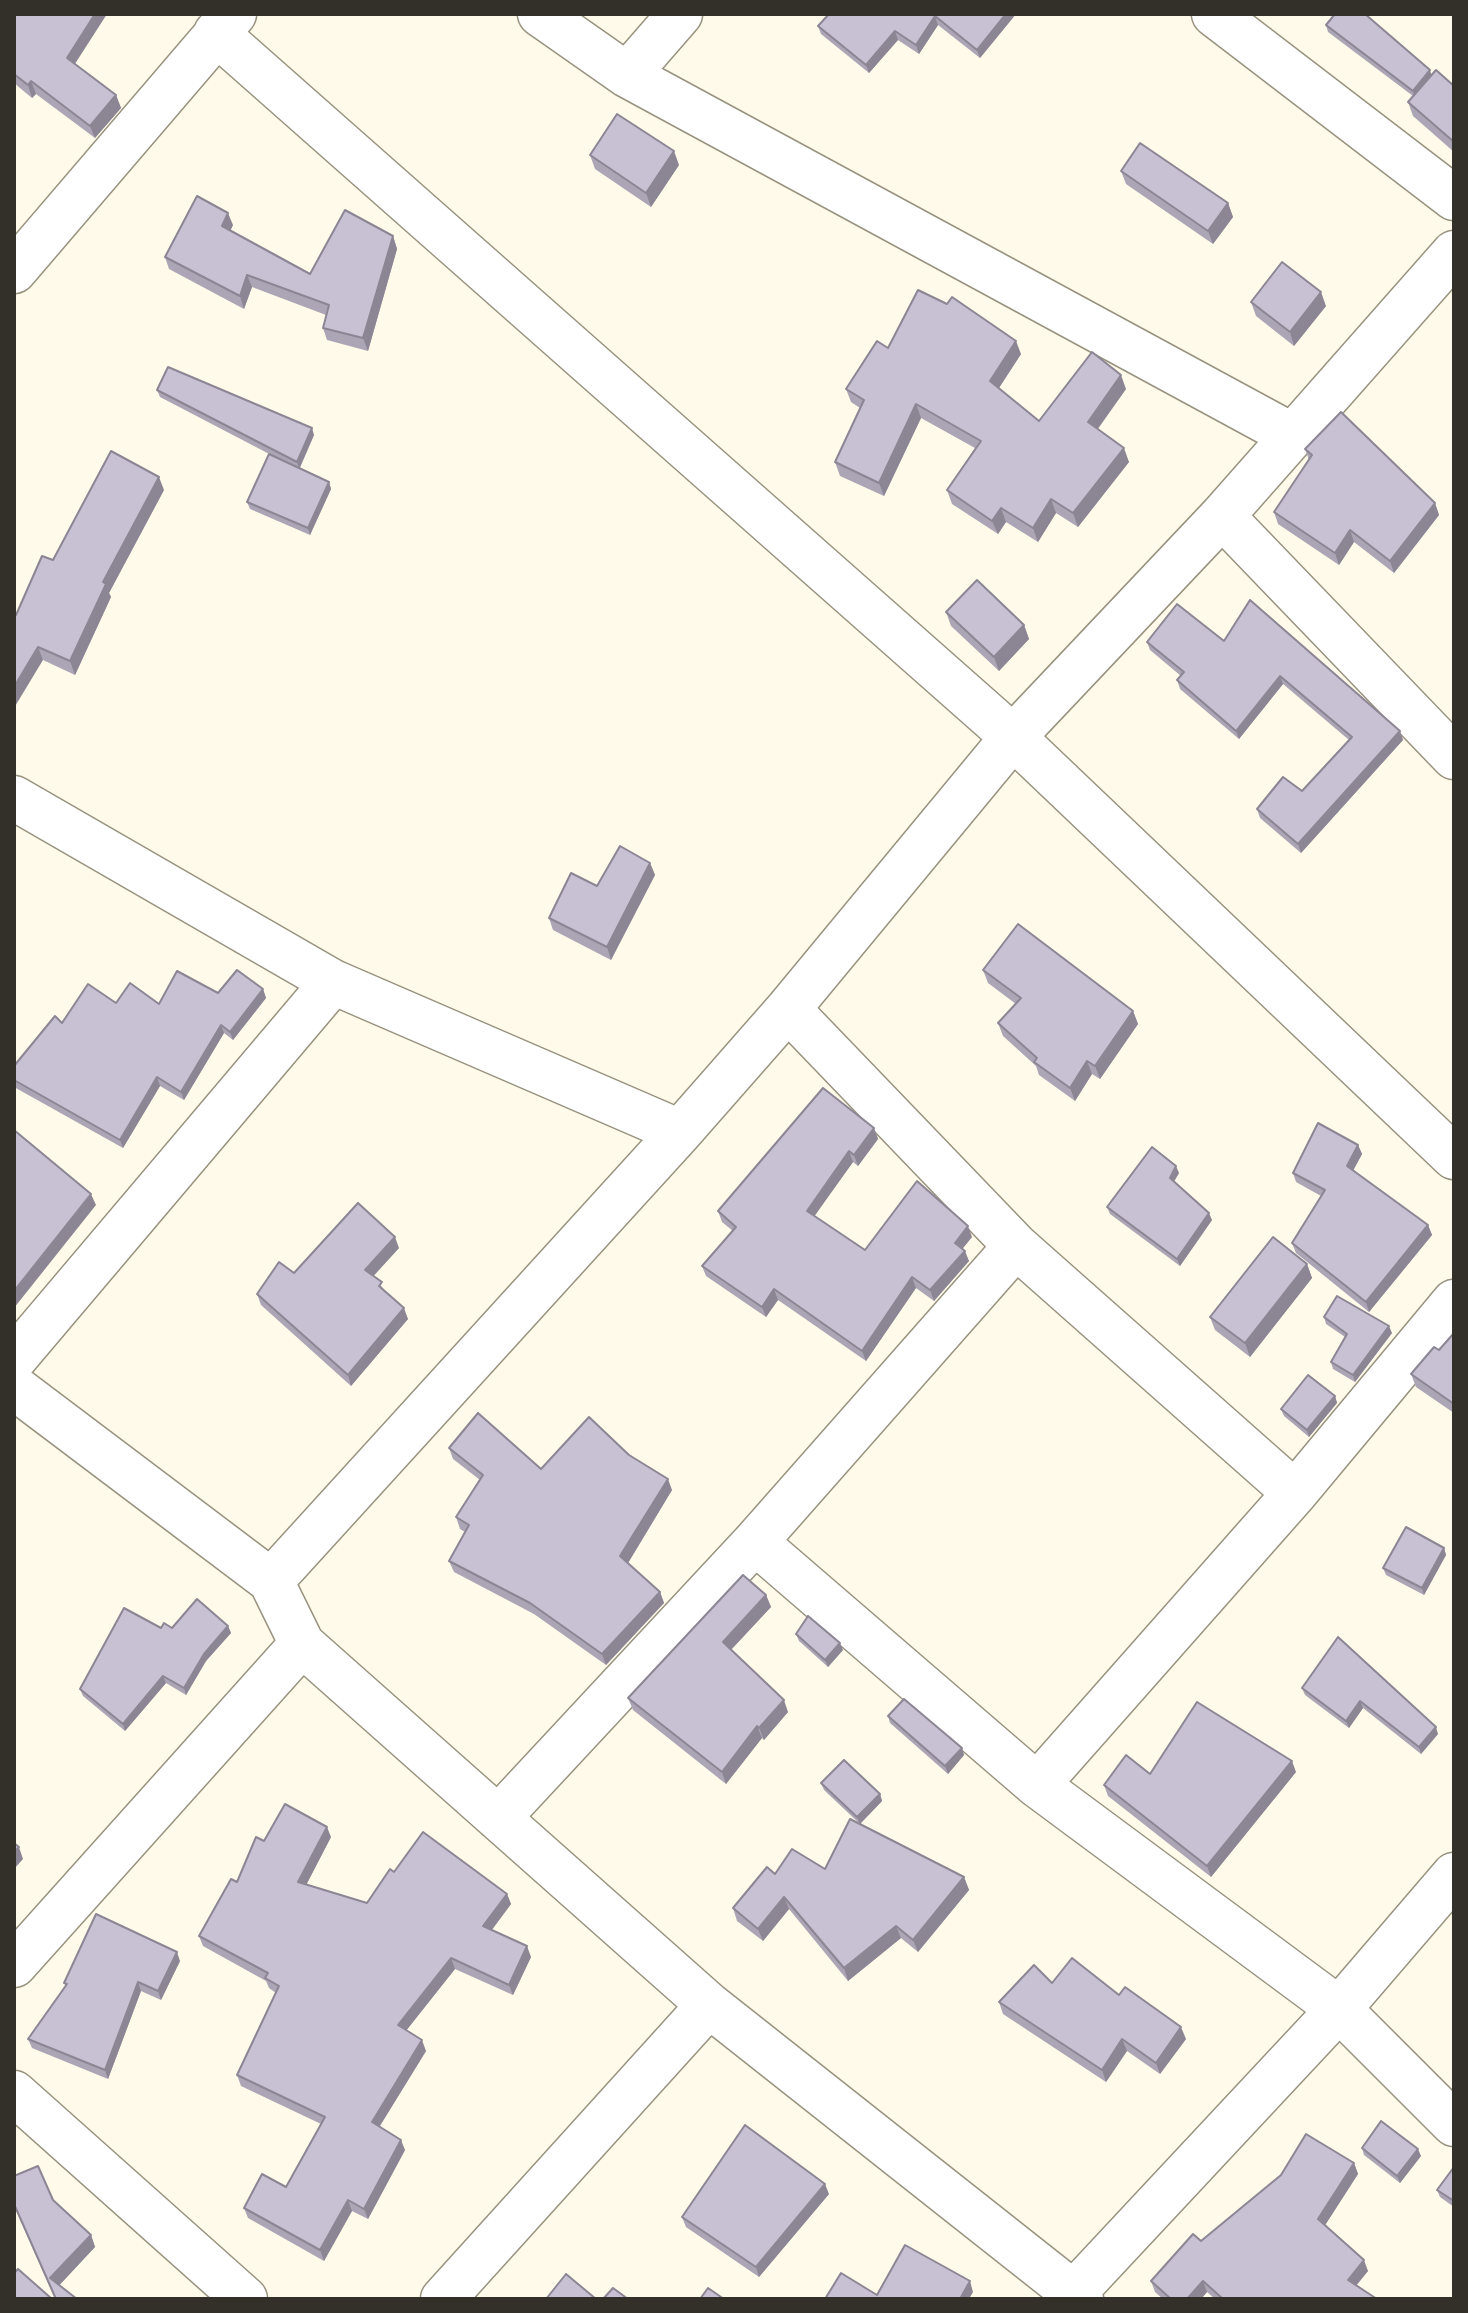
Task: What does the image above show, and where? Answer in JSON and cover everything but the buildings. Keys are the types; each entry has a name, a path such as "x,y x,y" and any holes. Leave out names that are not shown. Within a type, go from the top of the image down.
{"street":[{"path":"540,14 627,75 1293,436"},
{"path":"627,75 680,14"},
{"path":"1214,14 1454,198"},
{"path":"14,271 225,24 1013,737 1454,1157"},
{"path":"271,1581 680,1132 788,1009 1013,737 1222,516 1454,253"},
{"path":"1222,516 1454,757"},
{"path":"14,798 333,982 680,1132"},
{"path":"14,1359 333,982"},
{"path":"788,1009 1016,1246 1295,1493"},
{"path":"498,1818 755,1542 1016,1246"},
{"path":"1037,1785 1295,1493 1454,1302"},
{"path":"14,1387 271,1581 302,1644 709,2005 1074,2297 1339,2009 1454,1875"},
{"path":"755,1542 1037,1785 1339,2009 1454,2124"},
{"path":"14,1965 302,1644"},
{"path":"443,2299 709,2005"},
{"path":"14,2093 245,2299"}]}
